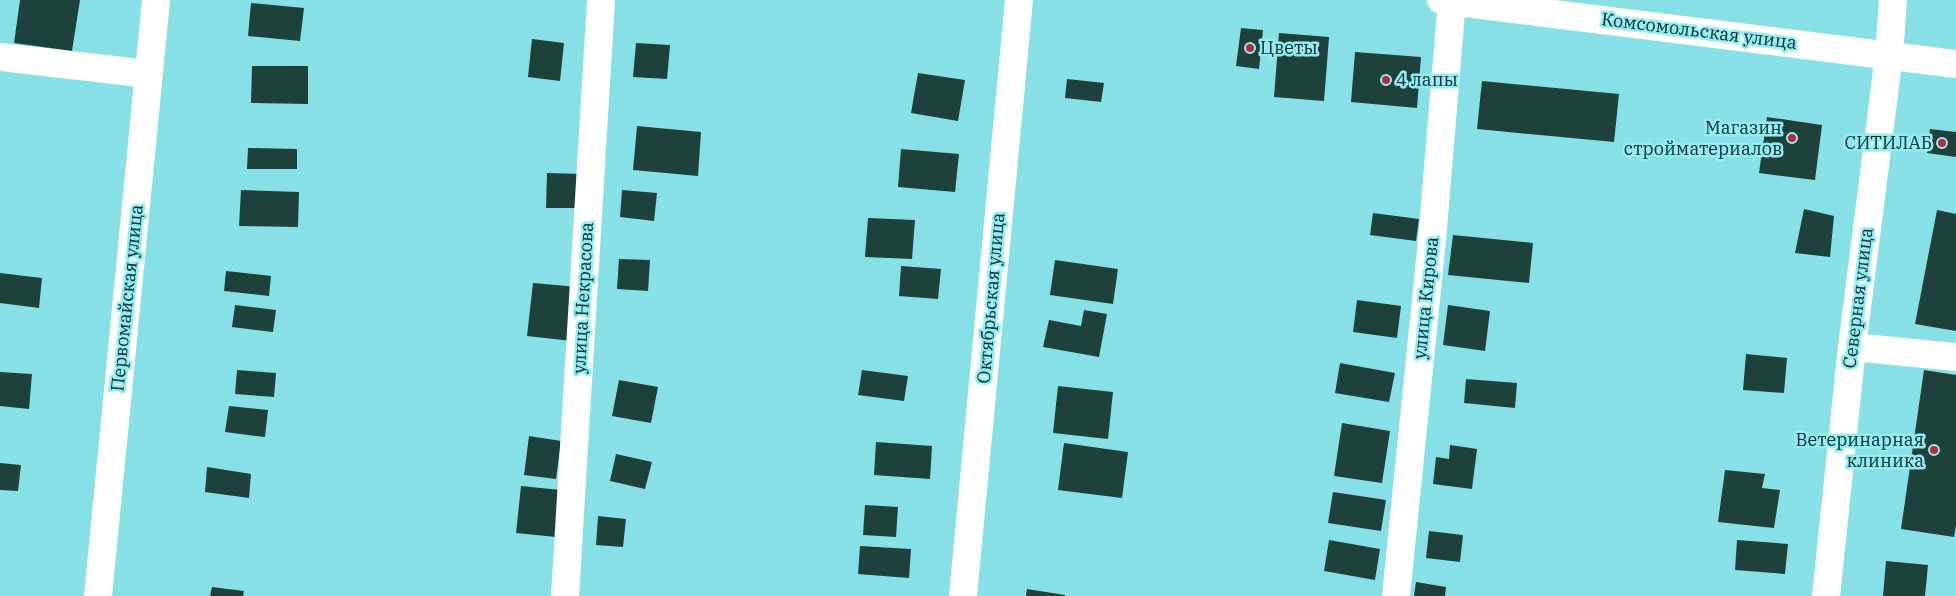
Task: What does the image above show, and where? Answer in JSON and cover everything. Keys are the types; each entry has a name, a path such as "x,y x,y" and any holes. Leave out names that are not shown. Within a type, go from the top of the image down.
{"street":[{"name":"Первомайская улица","path":"98,596 156,0"},
{"name":"улица Некрасова","path":"566,596 601,0"},
{"name":"Октябрьская улица","path":"963,596 1019,0"},
{"name":"Комсомольская улица","path":"1449,0 1956,64"},
{"name":"улица Кирова","path":"1396,596 1432,240 1449,0"},
{"name":"Северная улица","path":"1826,596 1852,347 1889,55 1893,0"},
{"path":"0,57 149,74"},
{"path":"1852,347 1956,357"}],"building":[{"path":"20,0 80,0 72,51 14,43"},
{"path":"251,3 304,8 300,41 248,36"},
{"name":"Цветы","path":"1241,28 1263,30 1259,69 1236,66"},
{"path":"1279,33 1329,37 1324,101 1274,97"},
{"path":"532,39 564,43 560,81 528,77"},
{"path":"636,43 670,45 667,79 633,77"},
{"name":"4 лапы","path":"1355,52 1421,57 1417,108 1351,102"},
{"path":"252,66 308,66 308,104 251,103"},
{"path":"918,73 965,80 958,121 911,113"},
{"path":"1067,79 1104,83 1101,102 1065,98"},
{"path":"1482,81 1619,94 1614,142 1477,129"},
{"path":"1767,117 1822,125 1815,180 1759,173"},
{"path":"637,126 701,132 698,176 633,170"},
{"name":"СИТИЛАБ","path":"1930,129 1956,132 1956,157 1927,153"},
{"path":"248,148 297,149 297,169 247,169"},
{"path":"901,149 959,154 955,192 898,187"},
{"path":"547,173 584,174 583,208 546,208"},
{"path":"241,190 299,192 298,227 239,226"},
{"path":"622,190 657,193 654,221 620,217"},
{"path":"1804,209 1834,216 1830,257 1795,253"},
{"path":"1937,210 1956,214 1956,331 1915,324"},
{"path":"1373,213 1419,219 1416,241 1370,235"},
{"path":"868,218 915,220 912,259 865,257"},
{"path":"1453,235 1533,243 1529,283 1448,275"},
{"path":"619,259 650,260 648,291 617,289"},
{"path":"1055,260 1118,269 1113,304 1050,295"},
{"path":"901,266 941,269 938,299 899,296"},
{"path":"226,271 271,276 269,296 224,291"},
{"path":"0,273 42,278 39,308 0,303"},
{"path":"533,283 578,287 572,341 527,336"},
{"path":"1357,300 1401,306 1397,338 1353,332"},
{"path":"235,305 276,310 273,332 232,327"},
{"path":"1448,305 1490,311 1485,351 1443,345"},
{"path":"1084,310 1107,314 1099,357 1043,347 1049,320 1081,326"},
{"path":"1746,354 1787,358 1784,393 1743,390"},
{"path":"1340,363 1395,373 1389,402 1335,393"},
{"path":"237,370 276,373 274,397 235,394"},
{"path":"862,370 908,376 904,401 858,395"},
{"name":"Ветеринарная клиника","path":"1924,370 1956,375 1956,525 1954,537 1901,529"},
{"path":"0,372 32,374 29,409 0,406"},
{"path":"1466,379 1517,383 1515,408 1464,403"},
{"path":"619,380 658,387 651,423 612,416"},
{"path":"1058,386 1113,392 1108,439 1053,433"},
{"path":"229,406 268,410 265,437 225,432"},
{"path":"1342,423 1390,431 1382,483 1334,476"},
{"path":"529,436 561,441 556,479 524,475"},
{"path":"876,442 932,446 930,479 874,475"},
{"path":"1064,443 1128,452 1122,498 1058,490"},
{"path":"1450,445 1477,449 1472,489 1433,484 1436,457 1449,459"},
{"path":"616,454 652,462 645,489 610,481"},
{"path":"0,463 21,465 18,491 0,490"},
{"path":"207,467 251,474 249,498 205,492"},
{"path":"1725,470 1765,474 1762,488 1780,490 1774,528 1718,522"},
{"path":"521,486 561,490 556,537 516,533"},
{"path":"1333,492 1386,500 1381,531 1328,523"},
{"path":"865,505 898,507 896,537 863,535"},
{"path":"598,516 626,519 623,547 596,545"},
{"path":"1429,531 1463,535 1460,562 1426,558"},
{"path":"1329,540 1380,549 1375,580 1324,571"},
{"path":"1737,540 1788,544 1785,574 1735,570"},
{"path":"860,546 911,549 909,578 858,574"},
{"path":"1886,561 1928,565 1925,596 1883,596"},
{"path":"1416,582 1446,587 1445,596 1414,596"},
{"path":"212,587 244,591 243,596 210,596"},
{"path":"1027,589 1065,595 1065,596 1026,596"}],"place":[{"name":"Цветы","path":"1250,48"},
{"name":"4 лапы","path":"1386,80"},
{"name":"Магазин стройматериалов","path":"1792,138"},
{"name":"СИТИЛАБ","path":"1942,143"},
{"name":"Ветеринарная клиника","path":"1934,450"}]}
